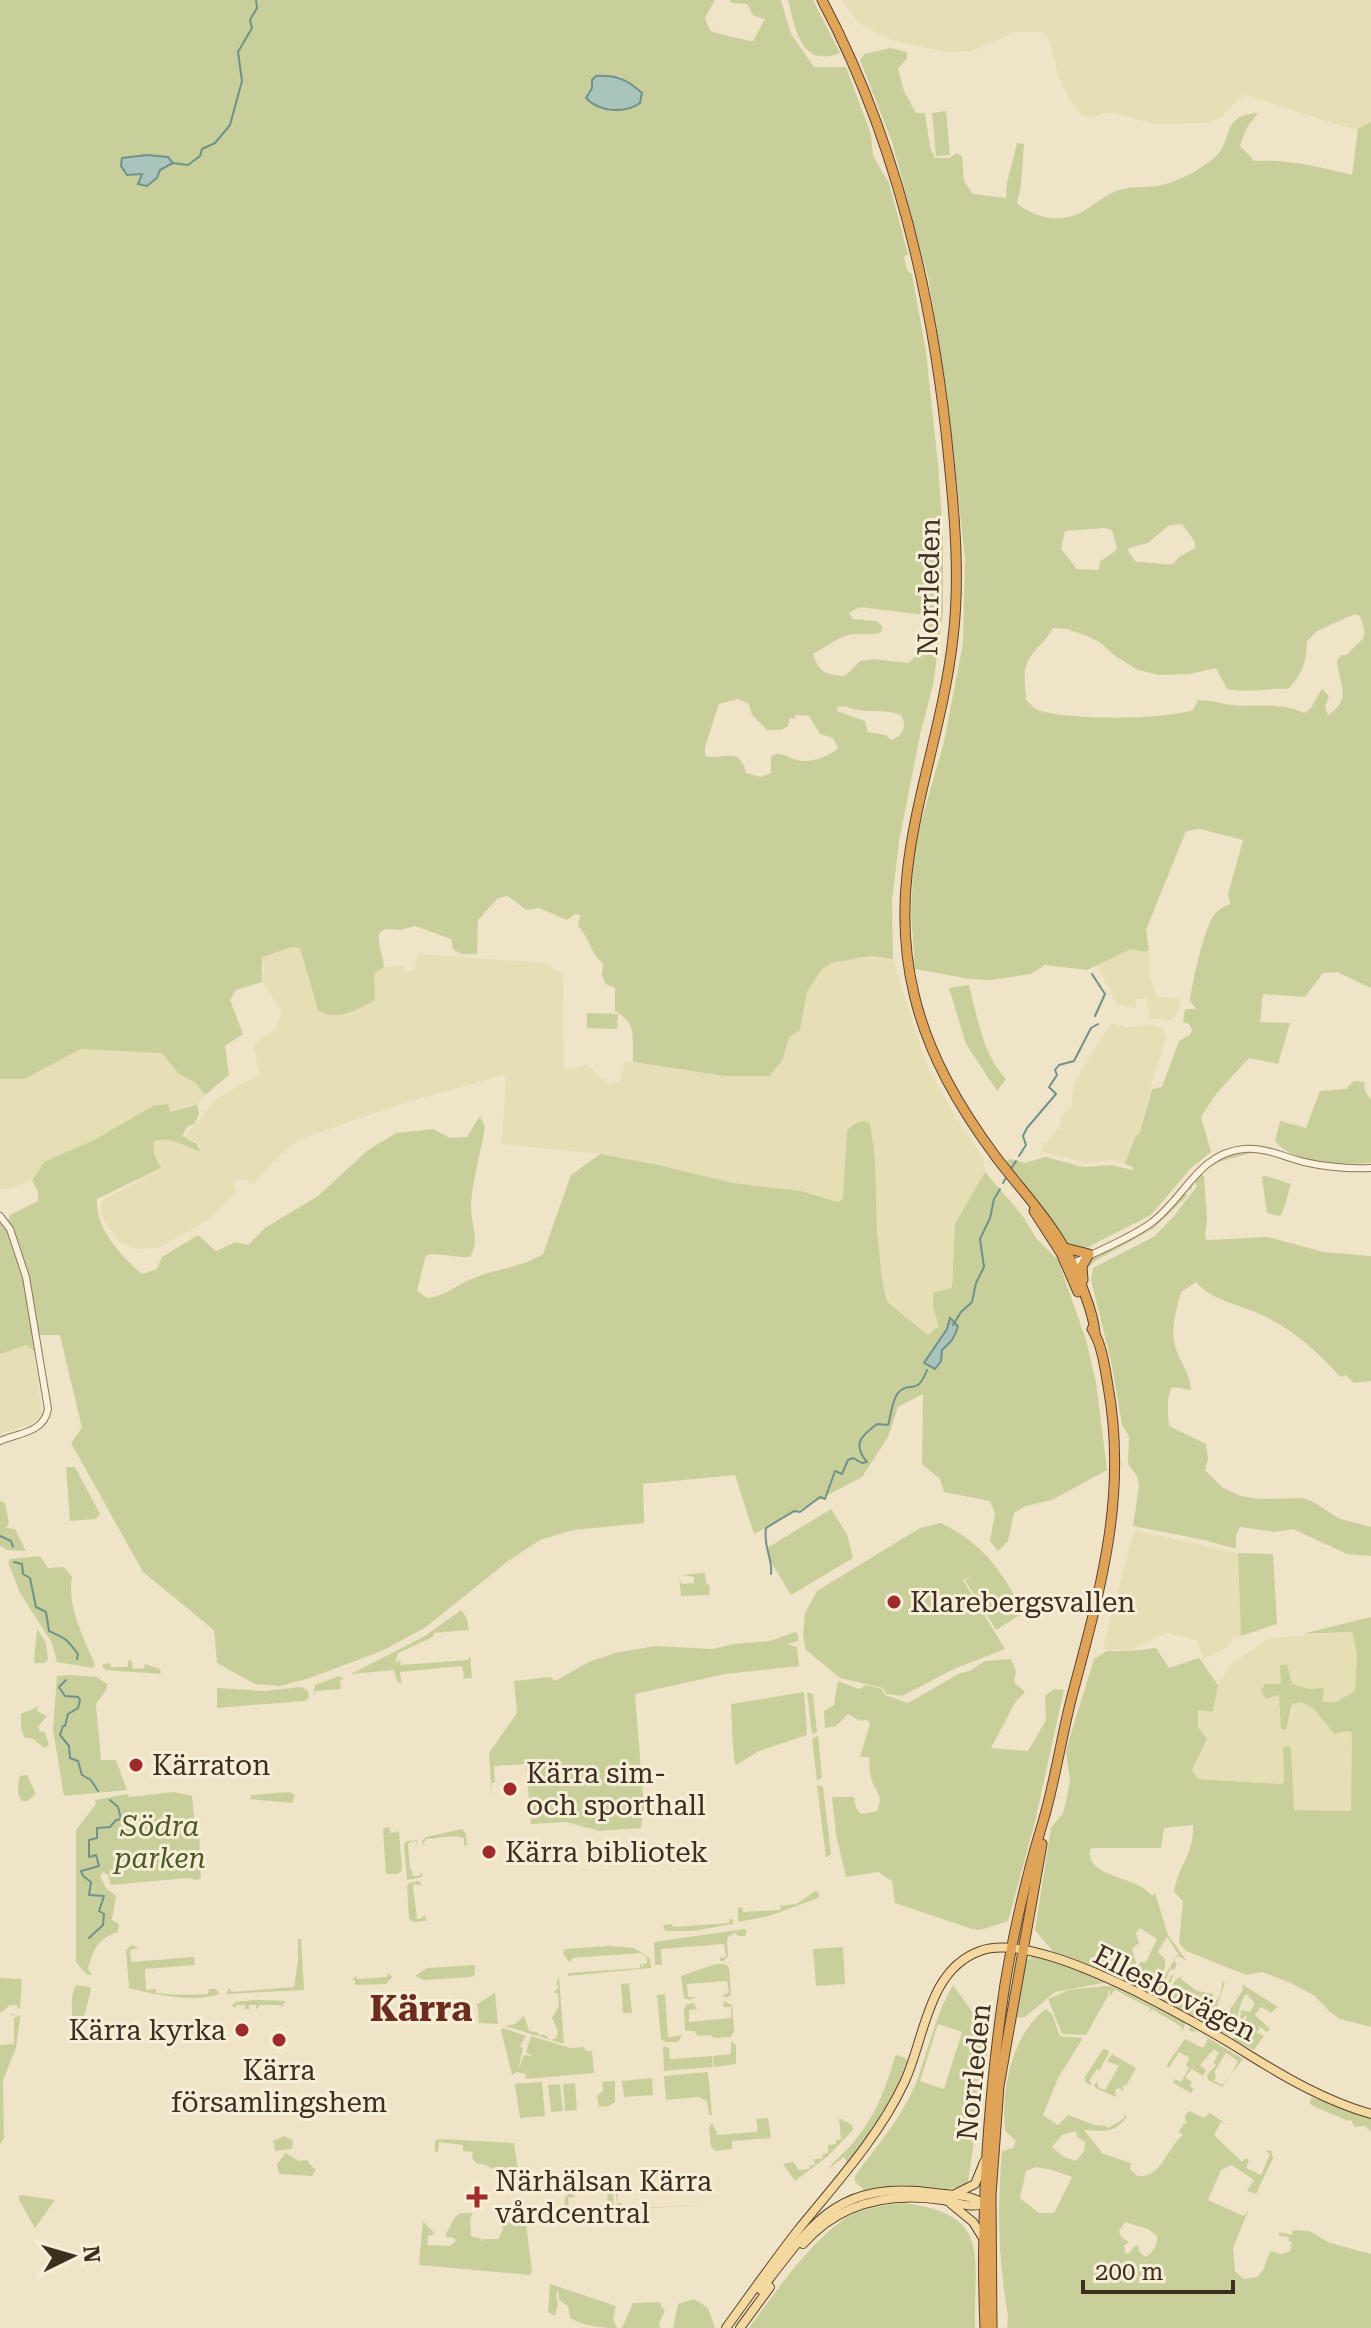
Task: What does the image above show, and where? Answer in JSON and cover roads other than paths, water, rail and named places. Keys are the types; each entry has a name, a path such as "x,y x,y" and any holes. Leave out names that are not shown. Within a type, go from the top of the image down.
{"highway":[{"name":"Norrleden","path":"822,0 860,77 902,197 933,340 951,479 956,550 954,635 946,694 908,854 904,901 907,959 920,1016 941,1071 966,1114 1070,1264 1085,1295 1106,1375 1113,1418 1115,1494 1106,1561 1043,1825 995,2059 984,2204 985,2328"},
{"name":"Norrleden","path":"1003,1166 1041,1211 1065,1248 1095,1333"},
{"path":"1065,1248 1089,1254 1081,1272 1085,1295"},
{"name":"Norrleden","path":"992,2328 991,2195 1000,2072 1017,1947"}],"main road":[{"path":"729,2328 884,2120 910,2069 943,1981 969,1955 992,1947 1017,1947"},
{"name":"Ellesbovägen","path":"1017,1947 1113,1980 1306,2088 1371,2114"},
{"path":"948,2198 975,2184 986,2155"},
{"path":"729,2328 800,2239 830,2209 850,2199 883,2190 906,2189 948,2198 973,2222 983,2238"},
{"path":"984,2204 991,2195"},
{"path":"740,2328 797,2250 818,2229 853,2207 883,2198 910,2196 978,2199 984,2204 991,2223"}],"street":[{"path":"1070,1264 1150,1224 1203,1167 1235,1150 1259,1149 1329,1167 1371,1168"},
{"path":"0,1216 10,1229 28,1283 48,1407 45,1419 34,1429 0,1441"}],"water":[{"path":"596,76 615,77 631,84 642,93 640,103 620,110 605,109 591,103 586,98"},
{"path":"147,155 168,157 173,163 160,170 157,178 147,186 138,184 142,174 127,175 121,166 122,158"},
{"path":"950,1318 958,1326 952,1340 942,1350 941,1361 935,1369 924,1363 947,1329"}],"waterway":[{"path":"173,163 188,165 200,156 202,149 215,143 230,125 242,81 238,52 252,28 250,20 257,8 256,0"},
{"path":"1092,974 1105,994 1095,1016"},
{"path":"1019,1156 1026,1145 1023,1136 1027,1128 1056,1094 1049,1087 1057,1075 1055,1070 1059,1065 1074,1061 1091,1028 1098,1024"},
{"path":"1011,1169 1016,1161"},
{"path":"1003,1183 1006,1178"},
{"path":"953,1325 972,1302 984,1267 980,1239 1000,1189"},
{"path":"771,1574 766,1528 794,1511 800,1512 820,1497 825,1499 835,1471 842,1474 848,1460 853,1458 867,1462 862,1456 860,1441 877,1424 888,1425 898,1393 920,1383 927,1370"},
{"path":"0,1536 11,1541 13,1547"},
{"path":"14,1562 22,1564 23,1574 30,1578 36,1607 46,1612 49,1631 68,1642 78,1654 77,1659"},
{"path":"66,1680 59,1687 65,1696 80,1700 78,1708 68,1714 60,1735 69,1746 70,1758 78,1761 82,1775 91,1780 98,1791"},
{"path":"89,1938 103,1925 104,1914 99,1911 104,1896 89,1895 91,1882 81,1871 99,1866 96,1855 89,1857 89,1840 97,1838 97,1828 110,1827 121,1819 118,1807 110,1800"}],"place":[{"name":"Klarebergsvallen","path":"894,1602"},
{"name":"Kärraton","path":"136,1765"},
{"name":"Kärra sim- och sporthall","path":"510,1789"},
{"name":"Kärra bibliotek","path":"489,1852"},
{"name":"Kärra kyrka","path":"242,2030"},
{"name":"Kärra församlingshem","path":"279,2040"},
{"name":"Närhälsan Kärra vårdcentral","path":"477,2197"}],"district":[{"name":"Kärra","path":"421,2009"}],"park label":[{"name":"Södra parken","path":"160,1842"}]}
